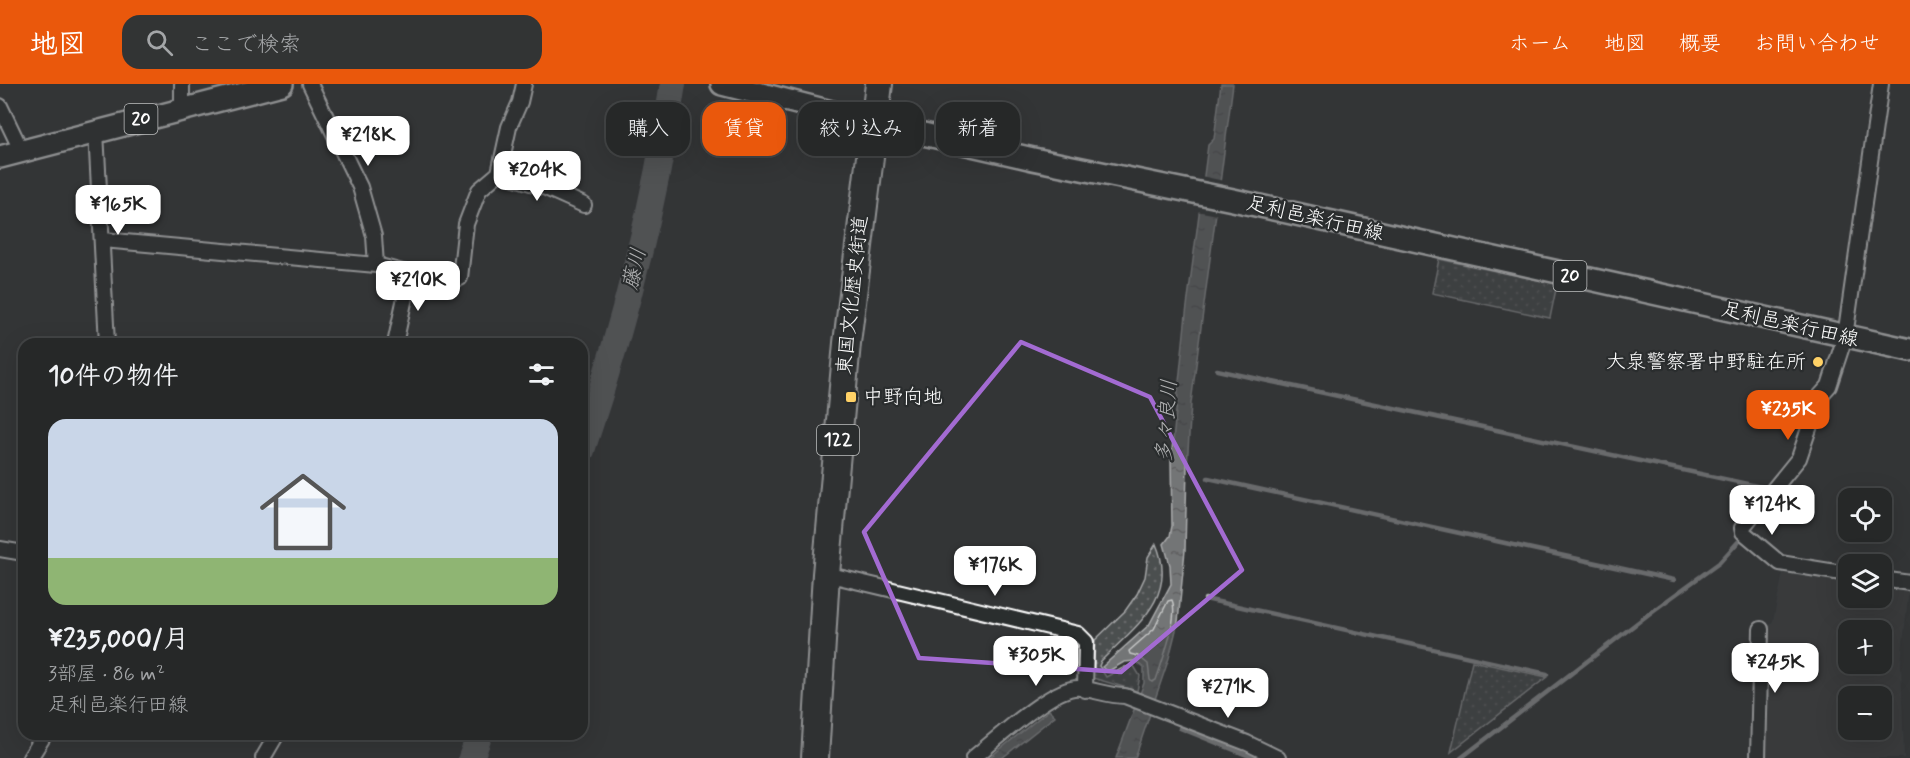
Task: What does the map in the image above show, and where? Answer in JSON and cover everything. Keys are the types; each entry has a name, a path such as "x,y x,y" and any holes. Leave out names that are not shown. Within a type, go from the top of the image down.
{"highway":[{"name":"東国文化歴史街道","path":"877,102 879,84"},
{"name":"東国文化歴史街道","path":"815,758 826,574 847,344 870,156"}],"main road":[{"name":"20","path":"0,158 282,84"},
{"name":"足利邑楽行田線","path":"722,84 798,103"},
{"name":"足利邑楽行田線","path":"924,134 1910,350"}],"street":[{"path":"182,84 182,109"},
{"path":"310,84 360,187 374,236 376,265"},
{"path":"103,240 376,265 410,274 460,278 466,224 479,190 499,173 509,128 520,102 524,84"},
{"path":"1838,572 1780,563 1743,532 1742,528 1799,458 1820,396 1829,386 1845,337 1881,84"},
{"path":"0,106 22,152"},
{"path":"96,131 107,338"},
{"path":"499,173 546,188 584,205"},
{"path":"396,338 410,274"},
{"path":"0,549 18,552"},
{"path":"826,574 1078,634 1086,642 1085,690"},
{"path":"1892,581 1910,583"},
{"path":"1758,758 1761,629"},
{"path":"974,758 1046,700 1062,691 1080,688 1125,696 1247,743 1278,758"},
{"path":"30,758 41,740"},
{"path":"263,758 274,740"}],"highlighted area":[{"path":"1021,342 1150,397 1242,570 1121,672 919,658 864,532"}],"shaded area":[{"path":"1439,259 1557,284 1550,318 1432,293"},
{"path":"1156,544 1162,563 1162,580 1157,596 1150,610 1101,661 1099,666 1106,677 1125,667 1134,666 1140,676 1137,691 1093,678 1095,640 1125,611 1137,594 1145,577 1148,557"},
{"path":"1784,568 1838,577 1838,608 1892,608 1892,586 1909,588 1901,662 1904,758 1762,758 1765,631 1773,621"},
{"path":"1472,661 1547,677 1451,752"}],"water":[{"path":"1221,84 1233,84 1191,403 1185,550 1178,622 1169,658 1135,758 1116,758 1144,683 1144,668 1135,661 1124,662 1107,672 1102,667 1149,625 1171,584 1170,565 1164,544 1170,536 1172,526 1171,460 1186,314 1208,145 1214,139"},
{"path":"1049,710 1055,716 1002,758 989,758"}],"pier":[{"path":"1201,176 1224,181 1218,215 1196,211"}],"waterway":[{"name":"藤川","path":"588,431 635,269 656,177 673,84"},
{"path":"1217,370 1766,488"},
{"path":"1208,478 1674,580"},
{"path":"1461,758 1719,563 1738,542"},
{"path":"1205,599 1547,674"},
{"path":"1180,728 1254,758"},
{"name":"藤川","path":"471,758 478,740"}],"place":[{"name":"大泉警察署中野駐在所","path":"1818,362"},
{"name":"中野向地","path":"851,397"}],"water label":[{"name":"多々良川","path":"1167,421"}]}
